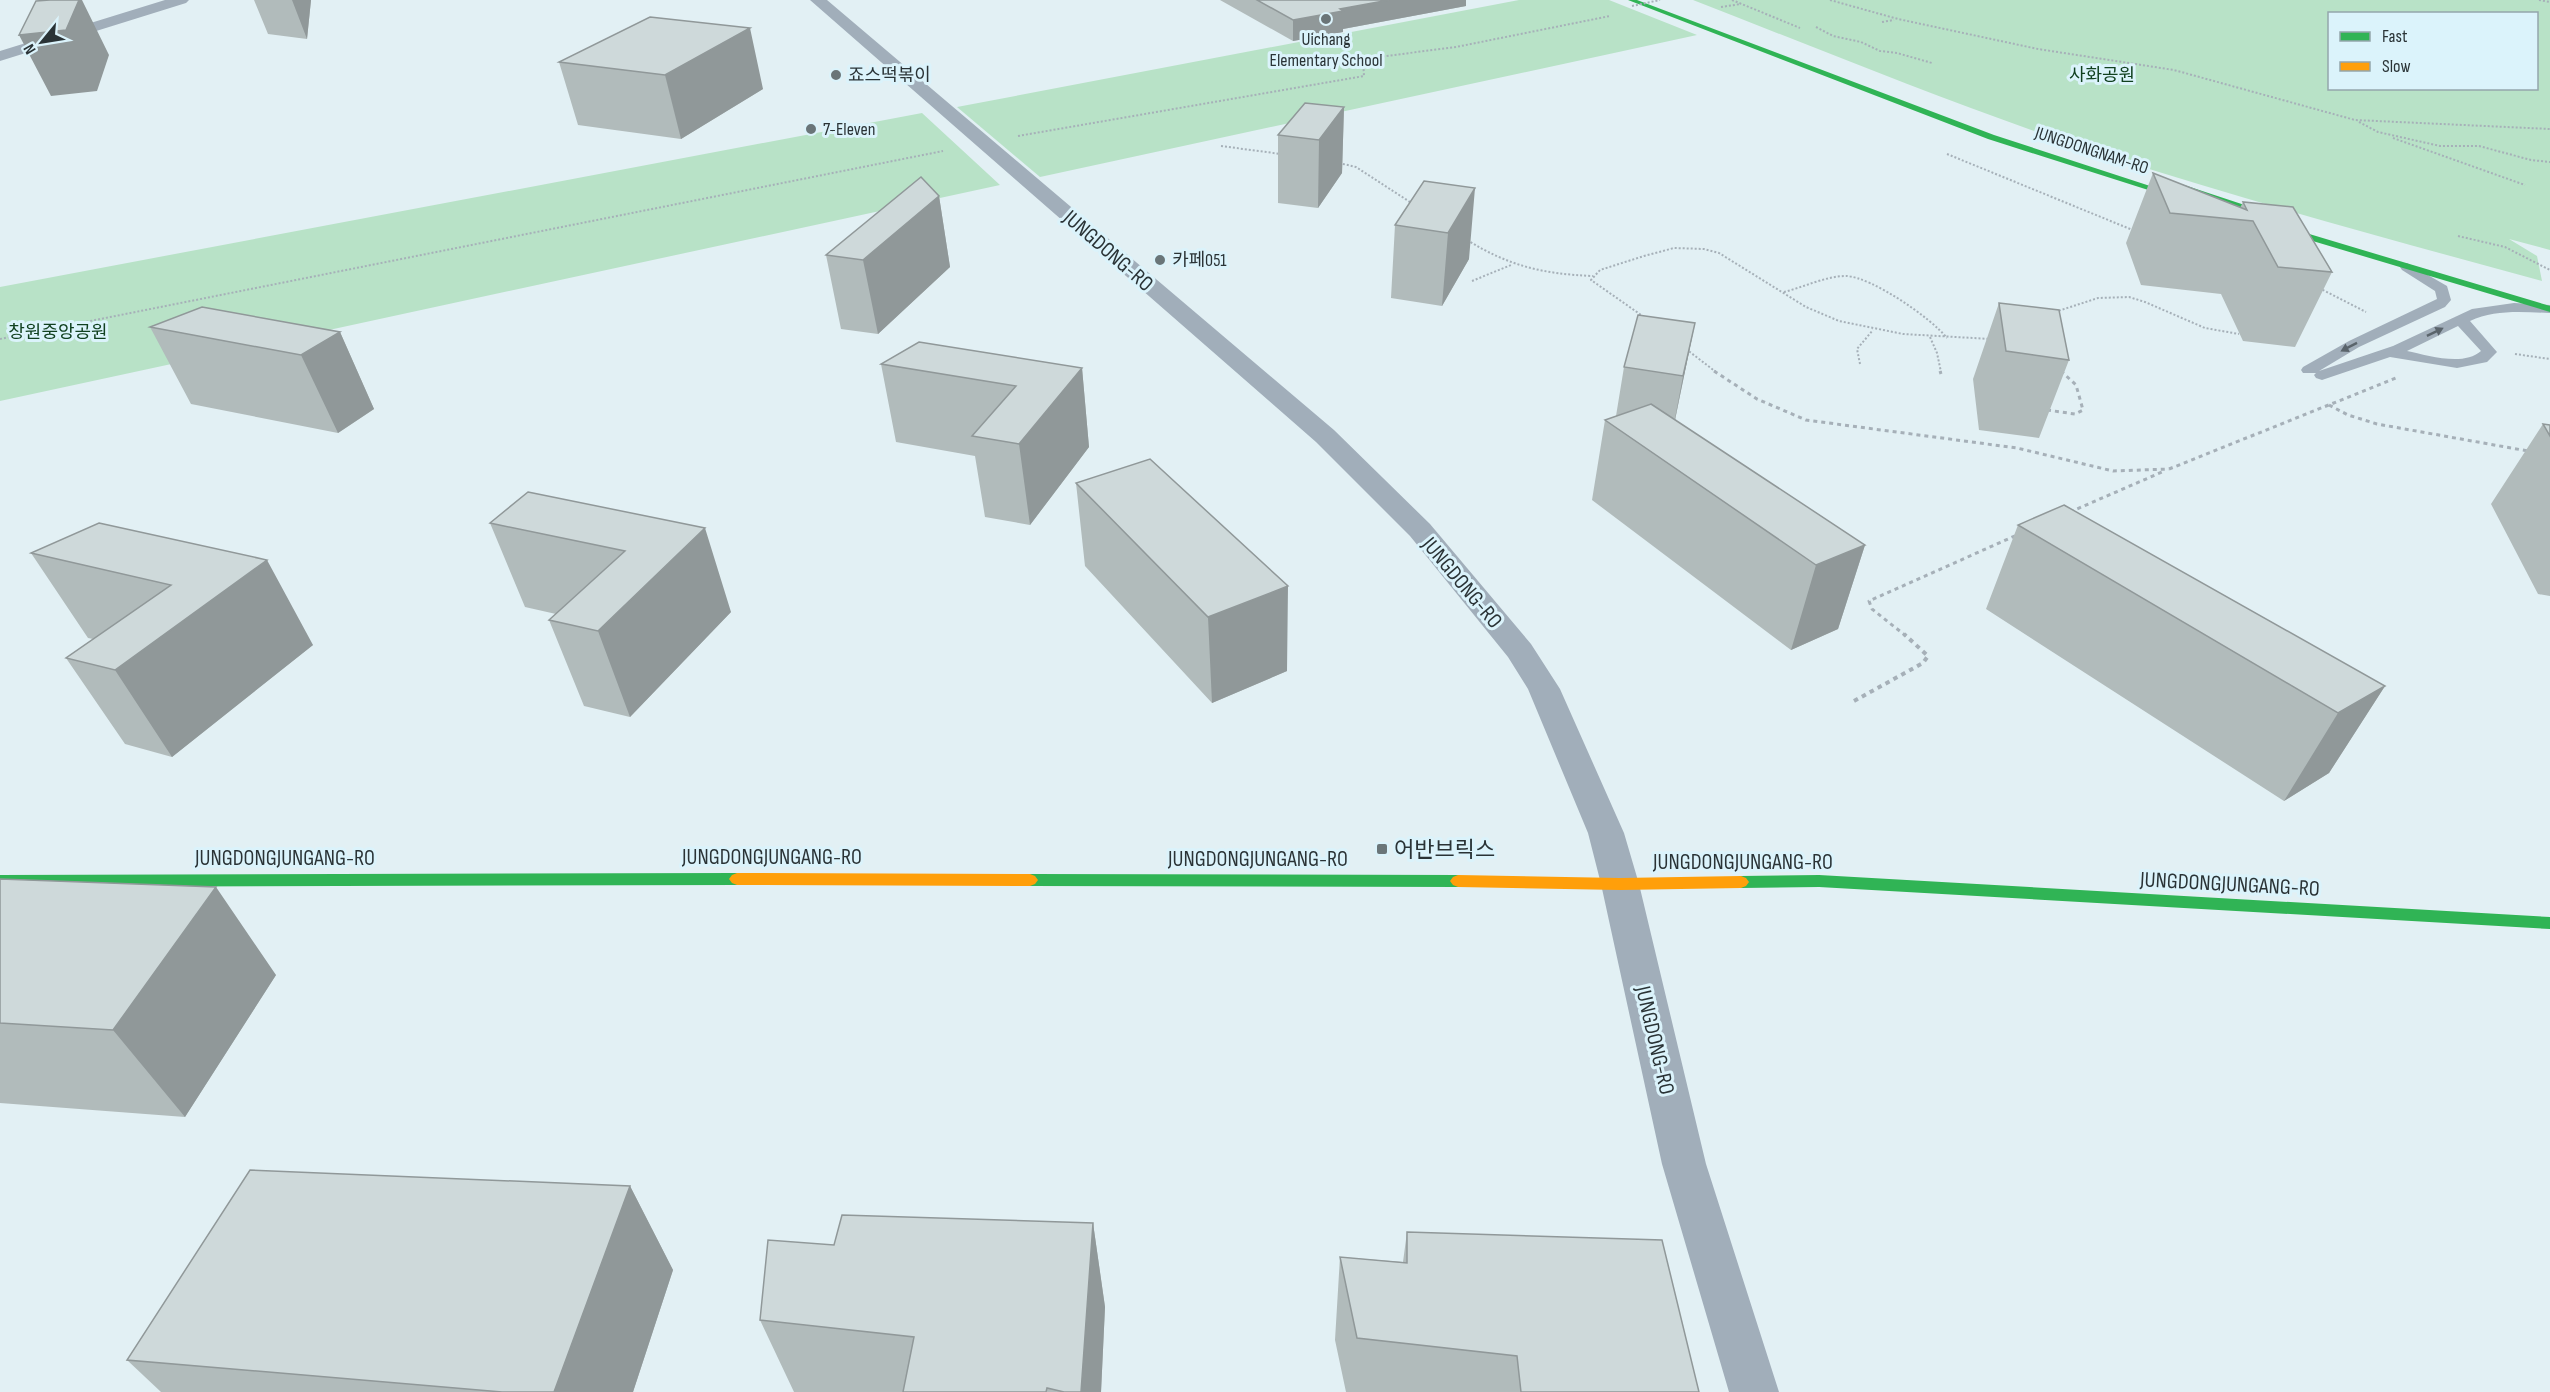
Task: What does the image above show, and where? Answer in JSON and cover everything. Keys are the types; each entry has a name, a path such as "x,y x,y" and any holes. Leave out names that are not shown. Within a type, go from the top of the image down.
{"street":[{"path":"0,56 181,0"},
{"name":"JUNGDONG-RO","path":"818,0 1325,436 1420,530 1520,651 1544,689 1606,834 1620,884 1684,1164 1754,1392"},
{"name":"JUNGDONGNAM-RO","path":"1651,0 1993,128 2328,233 2550,296"},
{"name":"JUNGDONGNAM-RO","path":"1632,3 1991,137 2404,266 2550,309"},
{"name":"JUNGDONGJUNGANG-RO","path":"0,881 510,878 1476,881 1620,884 1819,881 2550,923"}],"lane":[{"path":"2404,266 2442,289 2444,300 2440,304 2354,344 2315,373 2388,352 2477,312 2498,308 2550,309"},
{"path":"2388,352 2460,363 2474,363 2485,358 2489,352 2484,343 2470,333 2462,319"}],"path":[{"path":"1632,3 1660,0"},
{"path":"1732,0 1800,28"},
{"path":"1830,0 1898,19 2038,49 2174,70 2355,120 2378,132 2525,185"},
{"path":"2539,0 2550,2"},
{"path":"1847,5 1855,2"},
{"path":"1008,138 1364,76 1363,59 1456,47 1613,15"},
{"path":"1882,22 1898,19"},
{"path":"1816,27 1833,36 1861,42 1880,51 1898,53 1932,63"},
{"path":"2355,120 2550,129"},
{"path":"2378,132 2440,146 2479,146 2531,160 2550,162"},
{"path":"1221,147 1287,155"},
{"path":"0,339 943,151"},
{"path":"1947,154 2137,231"},
{"path":"1332,161 1356,167 1413,204"},
{"path":"2458,236 2505,248 2550,270"},
{"path":"1463,237 1492,257 1511,265 1550,274 1593,276"},
{"path":"1649,321 1600,288 1591,280 1593,276 1600,270 1677,247 1692,246 1719,253 1817,313 1873,329 1930,337 1998,340"},
{"path":"1472,281 1511,265"},
{"path":"1784,293 1851,276 1874,285 1929,319 1947,338"},
{"path":"2317,287 2347,305 2372,314"},
{"path":"2049,314 2102,297 2121,296 2145,302 2206,330 2222,334 2239,334"},
{"path":"1860,364 1857,349 1873,329"},
{"path":"1988,339 1993,336"},
{"path":"1930,337 1937,353 1941,374"},
{"path":"1680,345 1734,387 1755,400 1806,420 2017,448 2113,471 2169,469"},
{"path":"2509,349 2512,360"},
{"path":"2511,354 2550,359"},
{"path":"2045,410 2075,414 2083,410 2076,385 2050,365"},
{"path":"2061,516 2169,469 2402,376"},
{"path":"2328,405 2348,416 2377,424 2538,452"},
{"path":"1854,701 1923,663 1928,656 1923,649 1872,609 1869,601 2018,535"}],"green space":[{"path":"1519,0 1609,0 1697,35 1040,177 957,107"},
{"name":"사화공원","path":"1693,0 2550,0 2550,250 2509,239 2537,256 2542,281 2167,175 2061,140 1850,62"},
{"name":"창원중앙공원","path":"922,113 1000,185 0,401 0,287"}],"building":[{"path":"79,0 66,30 19,35 36,1"},
{"path":"1257,0 1389,0 1293,20"},
{"path":"650,17 750,28 665,75 559,62"},
{"path":"1305,103 1344,107 1319,140 1278,135"},
{"path":"2153,173 2247,210 2243,202 2293,207 2332,272 2278,267 2253,221 2170,213"},
{"path":"921,177 939,196 863,260 826,255"},
{"path":"1424,181 1475,188 1448,233 1395,225"},
{"path":"1999,303 2059,310 2069,360 2006,351"},
{"path":"202,307 340,332 301,355 150,327"},
{"path":"1638,315 1695,323 1683,376 1624,367"},
{"path":"919,342 1082,368 1019,444 972,436 1016,386 881,364"},
{"path":"1651,404 1865,545 1816,565 1605,420"},
{"path":"2543,424 2550,425 2550,436"},
{"path":"1150,459 1288,586 1208,617 1076,483"},
{"path":"528,492 705,528 598,631 549,620 625,551 490,523"},
{"path":"2064,505 2385,686 2338,713 2018,525"},
{"path":"99,523 267,560 115,670 66,658 171,585 31,553"},
{"path":"0,879 216,887 113,1030 0,1023"},
{"path":"250,1170 630,1186 554,1392 502,1392 127,1360"},
{"path":"842,1215 1093,1223 1081,1392 1064,1392 1047,1388 1046,1392 903,1392 914,1337 760,1320 768,1240 834,1245"},
{"path":"1407,1232 1662,1240 1699,1392 1521,1392 1517,1356 1357,1338 1340,1257 1407,1263"}],"traffic: fast":[{"path":"1631,0 1991,137 2189,200"},
{"path":"2178,186 2283,219"},
{"path":"2269,225 2550,309"},
{"path":"0,881 737,879"},
{"path":"1030,880 1458,881"},
{"path":"1741,882 1819,881 2550,923"}],"traffic: slow":[{"path":"737,879 1030,880"},
{"path":"1458,881 1620,884 1741,882"}],"place":[{"name":"Uichang Elementary School","path":"1326,19"},
{"name":"죠스떡볶이","path":"836,75"},
{"name":"7-Eleven","path":"811,129"},
{"name":"카페051","path":"1160,260"},
{"name":"어반브릭스","path":"1382,849"}]}
